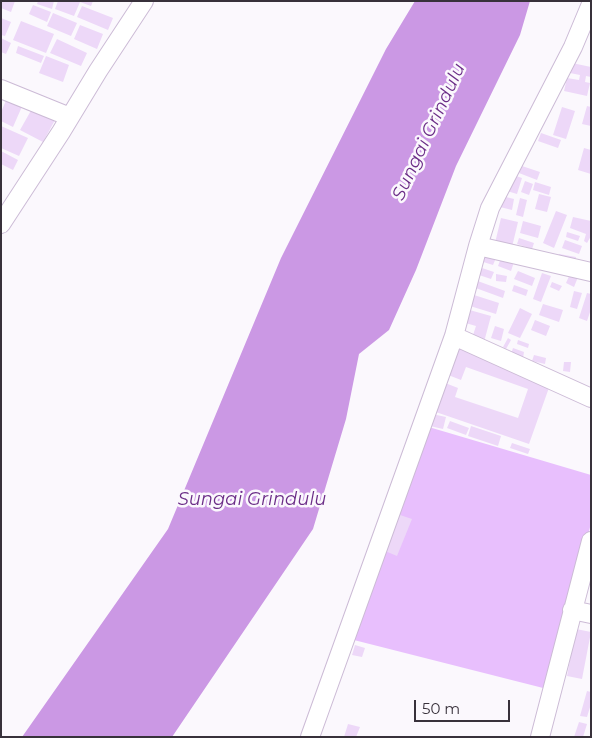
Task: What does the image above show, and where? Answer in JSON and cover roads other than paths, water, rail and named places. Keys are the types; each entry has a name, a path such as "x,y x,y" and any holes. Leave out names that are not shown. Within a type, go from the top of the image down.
{"street":[{"path":"1,224 144,1"},
{"path":"310,737 454,336 490,208 573,47 591,4"},
{"path":"1,89 70,117"},
{"path":"478,246 591,272"},
{"path":"454,336 591,398"},
{"path":"540,737 591,541"},
{"path":"572,610 591,614"}],"water":[{"name":"Sungai Grindulu","path":"415,1 530,1 520,35 456,166 416,270 389,330 359,354 346,419 313,529 172,737 22,737 168,529 281,258 386,49"}]}
